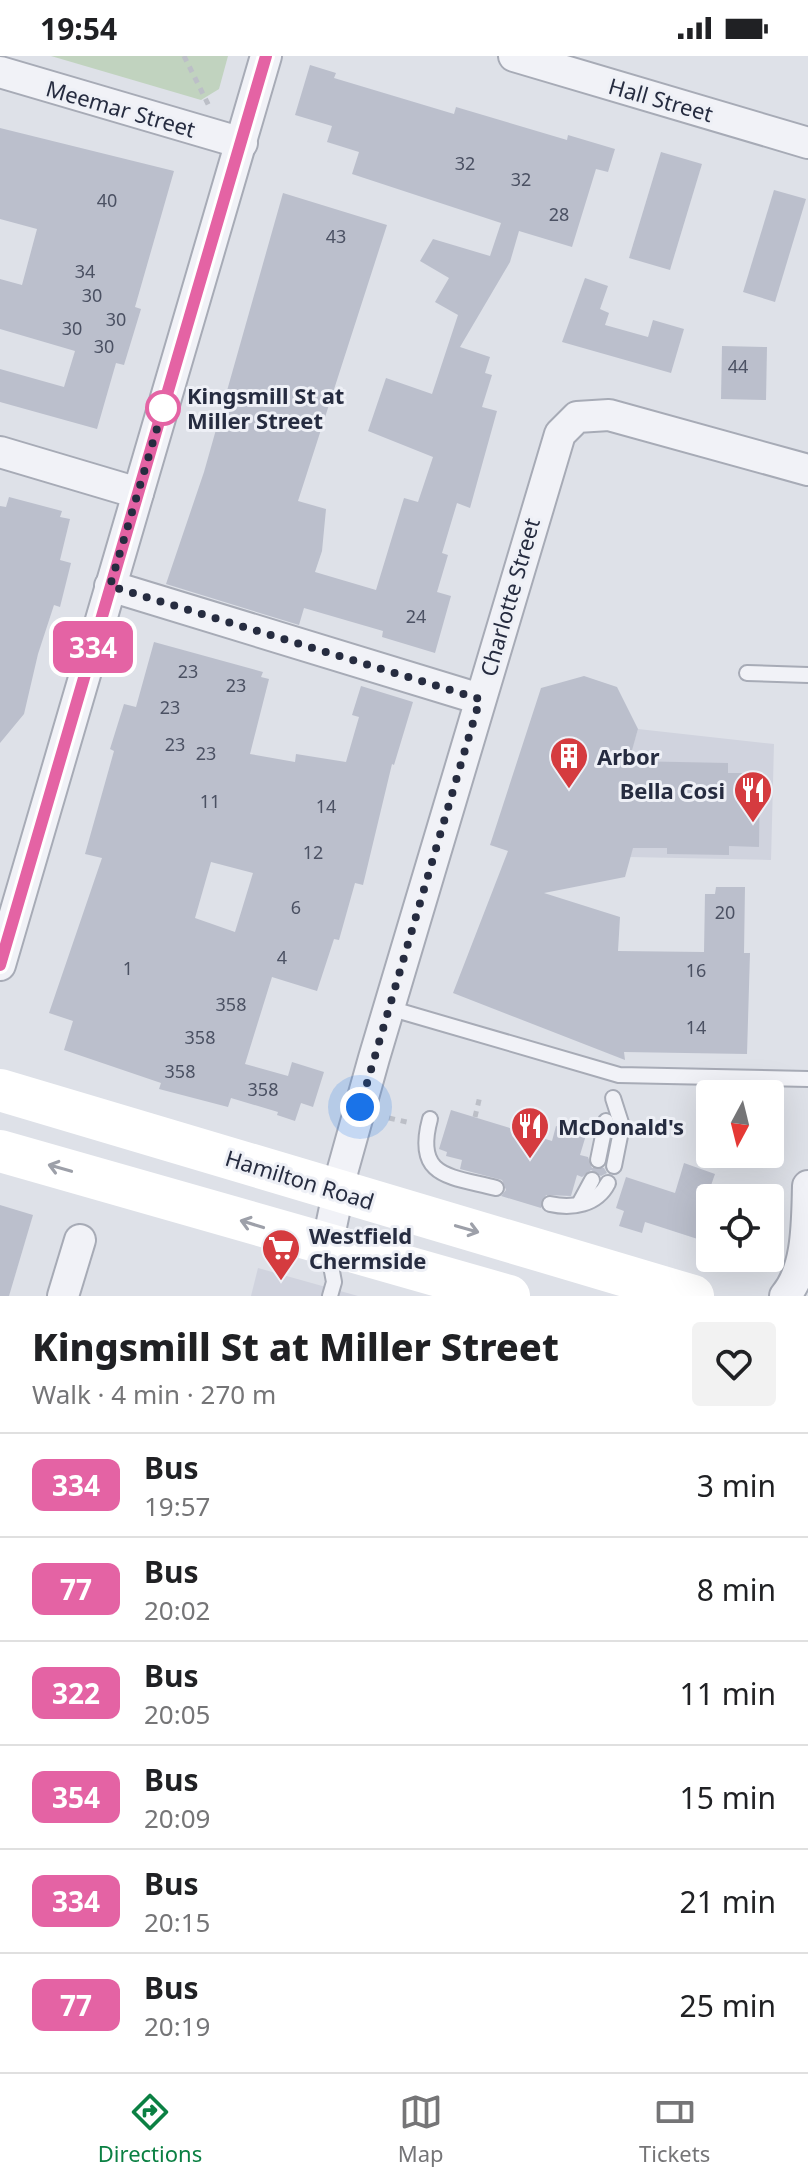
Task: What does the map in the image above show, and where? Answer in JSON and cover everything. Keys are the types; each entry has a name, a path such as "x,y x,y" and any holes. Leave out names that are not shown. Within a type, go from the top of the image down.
{"main road":[{"name":"Hamilton Road","path":"0,1090 693,1296"},
{"path":"0,1151 509,1296"}],"street":[{"path":"0,965 266,56"},
{"name":"Hall Street","path":"514,56 808,143"},
{"name":"Meemar Street","path":"0,72 242,143"},
{"name":"Charlotte Street","path":"327,1246 338,1191 389,1008 554,445 577,417 609,415 808,470"},
{"path":"0,452 138,493"},
{"path":"110,586 480,699"},
{"path":"785,1296 800,1275 807,1252 808,1186"},
{"path":"63,1296 80,1240"}],"lane":[{"path":"747,673 808,675"},
{"path":"389,1008 619,1075 808,1079"},
{"path":"613,1098 622,1126 614,1166"},
{"path":"430,1119 424,1147 431,1165 445,1174 496,1188"},
{"path":"598,1160 606,1121"},
{"path":"579,1204 592,1180"},
{"path":"550,1204 579,1204 598,1198 608,1183"},
{"path":"327,1246 334,1282 330,1296"}],"path":[{"path":"184,56 211,104"},
{"path":"475,1117 480,1096"}],"shaded area":[{"path":"638,729 774,744 771,860 630,857 630,755"},
{"name":"Westfield Chermside","path":"258,1268 358,1296 251,1296"}],"green space":[{"path":"51,56 228,56 219,89 201,100"}],"building":[{"path":"310,65 336,73 334,78 454,114 456,107 567,140 568,135 615,149 608,172 596,169 572,247 519,231 510,262 460,347 490,357 485,373 492,375 482,407 497,411 470,508 457,503 442,553 448,555 437,592 451,596 435,653 382,637 383,631 304,608 299,625 166,584 204,472 283,193 387,225 298,501 326,509 322,551 315,572 376,590 404,498 418,502 433,457 368,431 386,378 432,394 458,315 435,302 449,278 420,261 433,239 490,256 501,223 352,174 359,152 327,142 332,126 295,115"},
{"path":"0,128 174,171 135,307 141,309 124,365 116,363 97,429 0,402 0,369 64,387 75,351 0,329 0,279 22,285 37,229 0,219"},
{"path":"661,152 702,164 670,270 629,258"},
{"path":"774,190 806,199 775,302 743,292"},
{"path":"585,278 608,286 600,309 609,313 605,325 648,337 653,320 684,329 671,373 562,342"},
{"path":"722,346 767,347 766,400 721,399"},
{"path":"9,497 62,511 60,517 70,519 60,560 71,563 60,607 54,605 38,654 24,714 0,743 0,506 6,507"},
{"path":"154,642 263,672 261,677 269,679 250,754 295,762 296,754 346,762 359,717 352,715 361,686 413,702 392,764 363,885 355,883 339,940 334,939 317,991 272,977 245,1064 288,1076 292,1062 324,1072 313,1107 301,1103 295,1121 277,1115 278,1112 231,1098 228,1107 159,1089 161,1083 64,1050 73,1021 49,1013 102,858 85,854 114,751 110,749 124,704 136,707","holes":["211,862 253,873 235,932 195,918"]},
{"path":"584,676 617,687 638,729 629,761 728,763 728,773 760,773 759,847 729,846 729,855 667,854 667,848 633,848 625,877 544,893 620,917 618,951 704,952 705,894 715,894 716,887 745,887 744,953 750,953 747,1054 624,1052 625,1060 453,993 508,851 490,845 541,688"},
{"name":"McDonald's","path":"451,1110 552,1141 556,1126 586,1135 580,1155 588,1157 592,1168 604,1168 607,1173 601,1176 591,1170 582,1177 577,1175 571,1196 546,1195 541,1208 501,1196 506,1190 502,1180 460,1169 462,1160 446,1156 447,1152 439,1149"},
{"path":"684,1163 715,1174 711,1184 696,1184 696,1238 645,1222 642,1233 619,1226 624,1211 616,1208 626,1177 675,1193"},
{"path":"0,1205 33,1215 9,1296 0,1296"}],"bus line":[{"name":"334","path":"0,965 266,56"}],"place":[{"name":"Kingsmill St at Miller Street","path":"163,408"},
{"name":"Arbor","path":"569,790"},
{"name":"Bella Cosi","path":"753,824"},
{"name":"McDonald's","path":"530,1160"},
{"name":"Westfield Chermside","path":"281,1282"}],"route":[{"path":"163,408 164,405 110,586 167,606 480,699 360,1107"}]}
